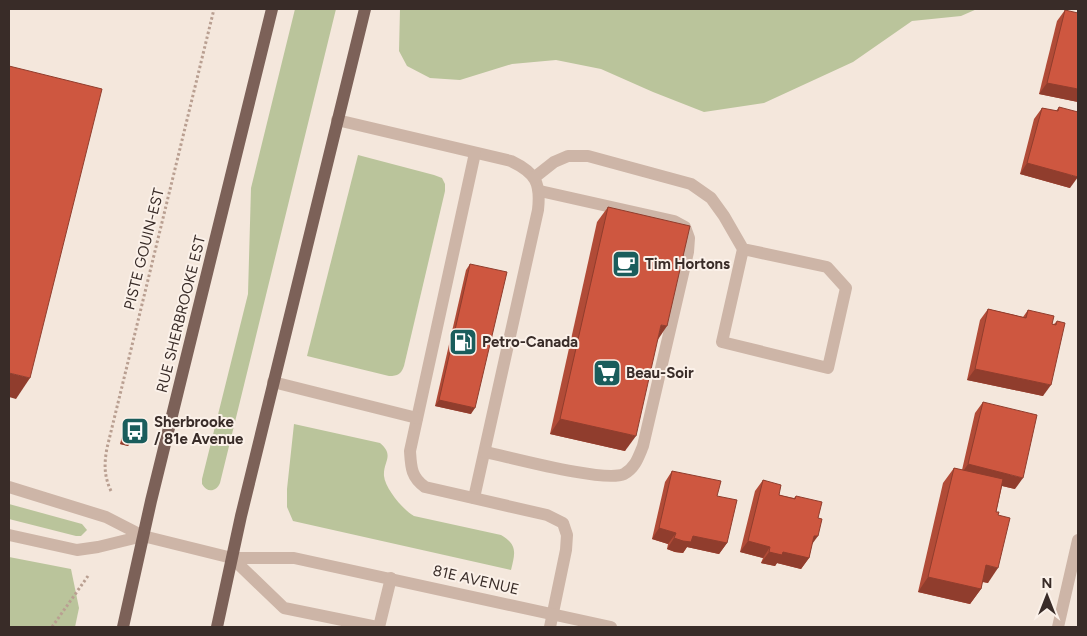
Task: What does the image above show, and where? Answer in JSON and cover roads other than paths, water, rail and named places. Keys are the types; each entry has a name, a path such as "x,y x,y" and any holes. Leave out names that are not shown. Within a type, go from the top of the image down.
{"main road":[{"name":"RUE SHERBROOKE EST","path":"123,627 143,536 272,9"},
{"path":"217,627 273,382 365,9"}],"street":[{"path":"338,120 512,161 524,167 535,177 540,191 538,210 474,498"},
{"path":"475,153 410,451 411,468 417,481 425,486 547,515 563,523 567,535 566,550 550,627"},
{"path":"535,177 554,162 568,156 588,156 690,184 712,198 743,249 722,342 828,368 846,288 827,268 743,249"},
{"path":"485,452 606,477 623,474 636,465 643,446 688,252 689,238 685,227 674,221 540,191"},
{"path":"273,382 417,418"},
{"path":"9,487 106,517 143,536"},
{"path":"9,534 76,550 98,547 143,536"},
{"name":"81E AVENUE","path":"143,536 232,558 294,558 611,627"},
{"path":"1058,627 1078,540"},
{"name":"81E AVENUE","path":"232,558 284,608 378,627 391,578"}],"place":[{"name":"Tim Hortons","path":"626,264"},
{"name":"Petro-Canada","path":"463,342"},
{"name":"Beau-Soir","path":"607,373"},
{"name":"Sherbrooke / 81e Avenue","path":"135,431"}]}
